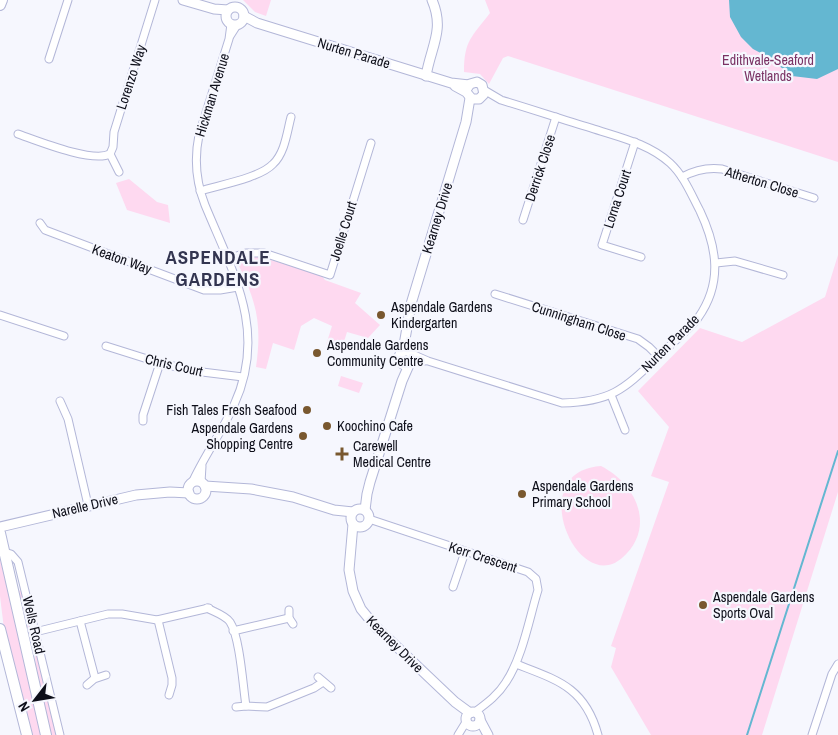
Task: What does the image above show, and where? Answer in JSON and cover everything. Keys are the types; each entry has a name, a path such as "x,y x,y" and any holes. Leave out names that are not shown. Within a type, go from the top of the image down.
{"main road":[{"path":"0,5 2,0"},
{"name":"Wells Road","path":"0,533 46,735"},
{"path":"0,629 26,735"}],"street":[{"path":"49,59 68,0"},
{"name":"Lorenzo Way","path":"110,154 115,126 155,0"},
{"name":"Nurten Parade","path":"183,0 214,9 235,19 257,23 451,83 474,94 501,100 635,142 660,154 682,177 710,235 716,263 710,295 697,318 629,384 611,395 581,402 562,403 428,361 408,358"},
{"path":"424,75 439,25 432,0"},
{"name":"Hickman Avenue","path":"197,487 202,464 235,404 246,368 249,328 243,299 200,190 196,169 198,135 235,19"},
{"name":"Kearney Drive","path":"474,94 411,304 408,323 408,358 350,546 348,570 355,600 375,626 488,735"},
{"path":"200,190 260,173 274,164 283,148 291,117"},
{"name":"Derrick Close","path":"523,220 556,117"},
{"path":"18,134 86,155 104,156 110,154 119,172"},
{"name":"Lorna Court","path":"635,142 602,245 641,257"},
{"name":"Joelle Court","path":"227,259 246,252 264,253 330,274 371,143"},
{"name":"Atherton Close","path":"682,177 700,170 722,169 814,198"},
{"name":"Keaton Way","path":"40,222 45,230 204,290 238,287"},
{"path":"716,263 735,261 783,275"},
{"name":"Cunningham Close","path":"495,294 638,340 658,356"},
{"path":"0,315 64,336"},
{"name":"Chris Court","path":"106,346 160,363 194,371 243,377"},
{"path":"143,420 160,363"},
{"path":"611,395 626,430"},
{"path":"60,401 68,419 88,506"},
{"name":"Narelle Drive","path":"0,526 136,494 170,492 197,487 251,489 284,495 359,518"},
{"name":"Kerr Crescent","path":"359,518 386,525 528,572 536,579 538,590 516,664 506,682 458,735"},
{"name":"Wells Road","path":"4,552 11,554 18,562 60,735"},
{"path":"453,587 465,552"},
{"path":"35,632 108,614 122,614 158,620 208,608 226,618 230,623 240,662 246,706"},
{"path":"233,631 290,617"},
{"path":"158,620 172,680 169,695"},
{"path":"80,621 95,678"},
{"path":"516,664 554,678 569,688 581,700 590,715 598,735"},
{"path":"812,735 832,674 838,664"},
{"path":"87,685 95,678 106,675"},
{"path":"236,707 267,707 311,689 321,679 331,688"}],"green space":[{"path":"243,0 271,0 266,16 255,12"},
{"name":"Edithvale-Seaford Wetlands","path":"485,0 838,0 838,162 508,56 503,58 489,84 480,74 464,72 467,46 490,13"},
{"path":"129,179 157,202 168,205 170,223 127,210 116,183"},
{"path":"838,255 838,492 762,735 651,735 611,667 616,648 611,646 669,482 651,476 669,427 638,391 700,328 742,342 825,297"},
{"path":"248,257 260,257 316,273 325,280 361,293 355,303 380,325 368,338 347,332 342,348 326,345 332,326 314,318 301,326 294,350 273,343 266,369 256,367 258,326 254,302 238,264 240,260"},
{"path":"341,376 363,383 359,393 338,386"},
{"path":"601,466 624,484 632,495 638,507 640,520 633,546 622,558 605,565 589,561 575,547 565,529 562,508 565,488 578,473"},
{"path":"0,559 43,735 30,735 4,629 0,596"},
{"path":"22,590 57,735 50,735 37,679 35,656 19,591"}],"water":[{"path":"729,0 838,0 838,69 817,79 792,76 768,57 753,49 741,37 730,17"}],"waterway":[{"path":"747,735 838,451"}],"place":[{"name":"Aspendale Gardens Kindergarten","path":"381,315"},
{"name":"Aspendale Gardens Community Centre","path":"317,353"},
{"name":"Fish Tales Fresh Seafood","path":"307,410"},
{"name":"Koochino Cafe","path":"327,426"},
{"name":"Aspendale Gardens Shopping Centre","path":"303,436"},
{"name":"Carewell Medical Centre","path":"342,454"},
{"name":"Aspendale Gardens Primary School","path":"522,494"},
{"name":"Aspendale Gardens Sports Oval","path":"703,605"}],"district":[{"name":"ASPENDALE GARDENS","path":"218,268"}]}
